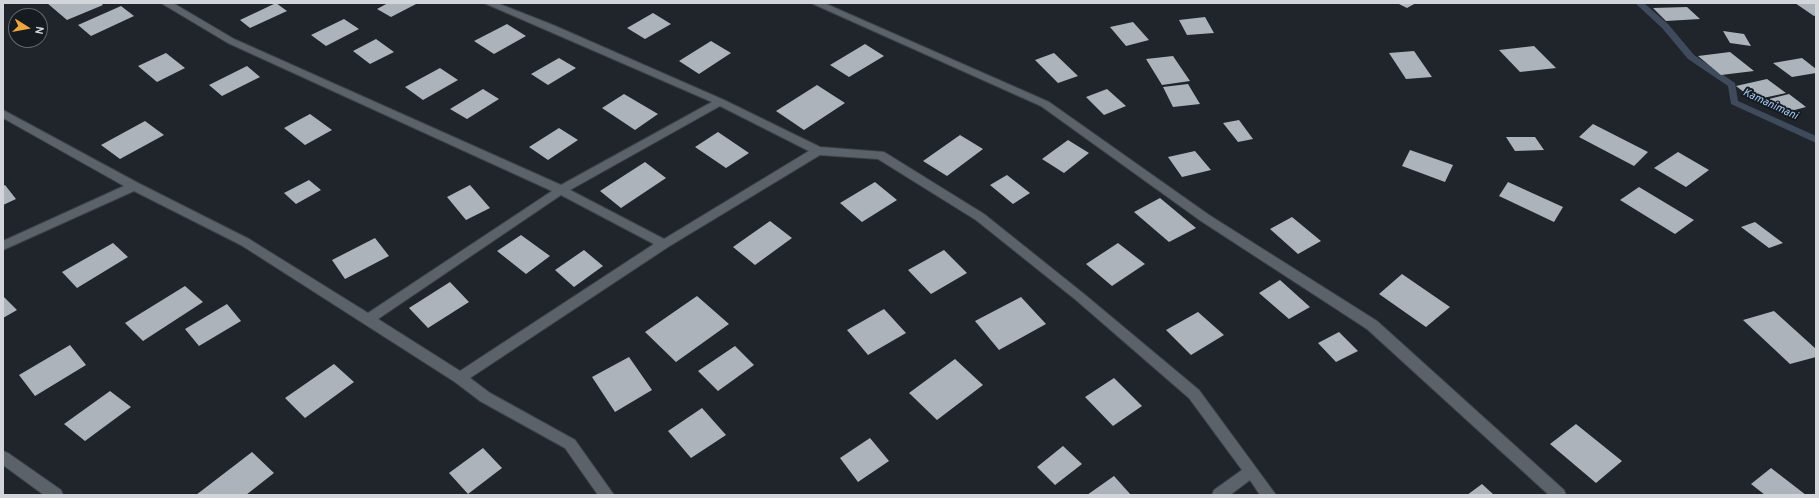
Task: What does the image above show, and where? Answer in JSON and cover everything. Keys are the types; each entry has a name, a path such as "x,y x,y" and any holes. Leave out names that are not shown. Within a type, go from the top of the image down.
{"street":[{"path":"166,3 231,41 561,190 664,244"},
{"path":"489,3 550,27 720,102 818,151 880,155 980,217 1080,297 1194,394 1269,495"},
{"path":"816,3 1045,104 1205,218 1372,325 1559,495"},
{"path":"368,319 561,190 720,102"},
{"path":"3,113 134,186 245,242 460,378 485,397 570,444 607,495"},
{"path":"460,378 664,244 818,151"},
{"path":"3,246 134,186"},
{"path":"3,457 56,495"},
{"path":"1219,495 1250,471"}],"building":[{"path":"47,3 101,3 103,5 67,20"},
{"path":"276,3 287,11 250,28 240,20"},
{"path":"388,3 418,3 391,17 377,9"},
{"path":"1397,3 1416,3 1407,8"},
{"path":"1795,3 1816,3 1816,15 1814,16"},
{"path":"121,6 134,16 91,36 78,25"},
{"path":"1687,7 1700,19 1666,21 1653,8"},
{"path":"653,13 671,24 645,39 627,28"},
{"path":"1205,17 1214,33 1187,35 1179,20"},
{"path":"344,19 359,29 326,46 311,35"},
{"path":"1133,22 1149,40 1126,46 1110,27"},
{"path":"507,24 526,36 494,54 474,41"},
{"path":"1723,31 1744,34 1751,46 1730,43"},
{"path":"376,39 394,52 370,64 353,51"},
{"path":"711,41 731,53 699,74 679,61"},
{"path":"865,44 884,56 849,77 830,65"},
{"path":"1534,46 1556,68 1520,72 1499,50"},
{"path":"1414,51 1432,77 1406,79 1389,53"},
{"path":"1730,52 1754,71 1721,75 1698,56"},
{"path":"166,53 185,68 157,82 138,66"},
{"path":"1054,53 1078,76 1058,83 1035,60"},
{"path":"1173,56 1190,81 1162,85 1146,59"},
{"path":"559,58 576,68 548,85 531,74"},
{"path":"1802,58 1816,69 1816,73 1792,77 1773,63"},
{"path":"247,66 260,77 222,96 209,85"},
{"path":"440,68 458,80 423,100 405,87"},
{"path":"1767,79 1786,93 1754,100 1736,86"},
{"path":"1188,84 1200,104 1173,107 1163,87"},
{"path":"817,85 845,103 804,130 776,111"},
{"path":"483,89 499,99 467,119 450,109"},
{"path":"1107,89 1126,106 1104,115 1086,97"},
{"path":"624,94 658,114 635,130 602,108"},
{"path":"1789,94 1806,107 1783,113 1765,100"},
{"path":"310,114 332,130 305,145 284,128"},
{"path":"1239,120 1253,139 1238,142 1223,123"},
{"path":"145,121 164,135 120,159 101,145"},
{"path":"1593,124 1648,152 1634,166 1579,137"},
{"path":"559,128 578,140 548,160 529,147"},
{"path":"718,132 749,153 726,168 695,147"},
{"path":"960,135 983,149 947,176 923,161"},
{"path":"1506,137 1535,137 1544,150 1515,151"},
{"path":"1068,140 1089,153 1064,173 1042,159"},
{"path":"1410,150 1453,165 1445,182 1402,166"},
{"path":"1195,151 1211,170 1182,177 1168,157"},
{"path":"1678,152 1709,170 1686,187 1654,168"},
{"path":"645,162 666,178 621,208 600,191"},
{"path":"1007,175 1030,193 1013,204 990,185"},
{"path":"309,180 321,190 296,204 284,193"},
{"path":"875,182 897,200 862,222 840,203"},
{"path":"1508,182 1563,207 1554,222 1499,196"},
{"path":"5,185 16,199 3,205 3,186"},
{"path":"470,185 490,208 466,220 447,197"},
{"path":"1639,187 1694,220 1675,234 1620,200"},
{"path":"1160,198 1196,228 1169,242 1134,212"},
{"path":"1292,217 1321,241 1298,254 1270,229"},
{"path":"770,221 792,238 755,265 733,247"},
{"path":"1755,222 1783,243 1769,248 1741,227"},
{"path":"521,235 550,256 526,274 497,251"},
{"path":"375,238 389,256 345,279 332,260"},
{"path":"113,243 128,257 77,288 62,272"},
{"path":"1118,243 1145,264 1112,286 1086,264"},
{"path":"584,250 603,266 574,287 555,270"},
{"path":"944,250 967,273 931,294 908,270"},
{"path":"1402,274 1450,307 1426,327 1379,294"},
{"path":"1280,280 1310,307 1289,319 1259,293"},
{"path":"450,282 469,302 428,328 409,308"},
{"path":"185,286 203,302 143,341 125,323"},
{"path":"3,296 17,310 3,318"},
{"path":"697,296 729,324 676,362 645,332"},
{"path":"1021,297 1046,324 999,350 975,321"},
{"path":"227,304 241,321 199,346 185,329"},
{"path":"884,309 906,333 868,355 847,330"},
{"path":"1774,311 1816,349 1816,357 1790,364 1743,320"},
{"path":"1198,312 1224,335 1191,355 1166,330"},
{"path":"1339,332 1358,351 1336,362 1318,343"},
{"path":"70,345 86,365 35,396 19,375"},
{"path":"735,346 754,365 718,391 698,371"},
{"path":"629,357 652,390 615,412 592,377"},
{"path":"955,359 983,385 937,420 909,393"},
{"path":"334,364 354,382 305,418 285,398"},
{"path":"1114,378 1142,406 1113,426 1085,397"},
{"path":"110,391 131,407 85,441 64,424"},
{"path":"702,408 726,435 691,458 668,431"},
{"path":"1576,424 1622,461 1596,483 1550,444"},
{"path":"870,438 889,461 858,482 840,458"},
{"path":"1063,446 1082,464 1055,485 1037,467"},
{"path":"483,448 502,468 468,494 449,473"},
{"path":"252,452 274,473 246,495 196,495"},
{"path":"1771,468 1806,495 1765,495 1751,484"},
{"path":"1114,476 1131,495 1087,495"},
{"path":"1482,484 1494,495 1467,495"}],"waterway":[{"name":"Kamanimani","path":"1639,3 1665,26 1691,57 1732,85 1734,102 1816,140"}]}
